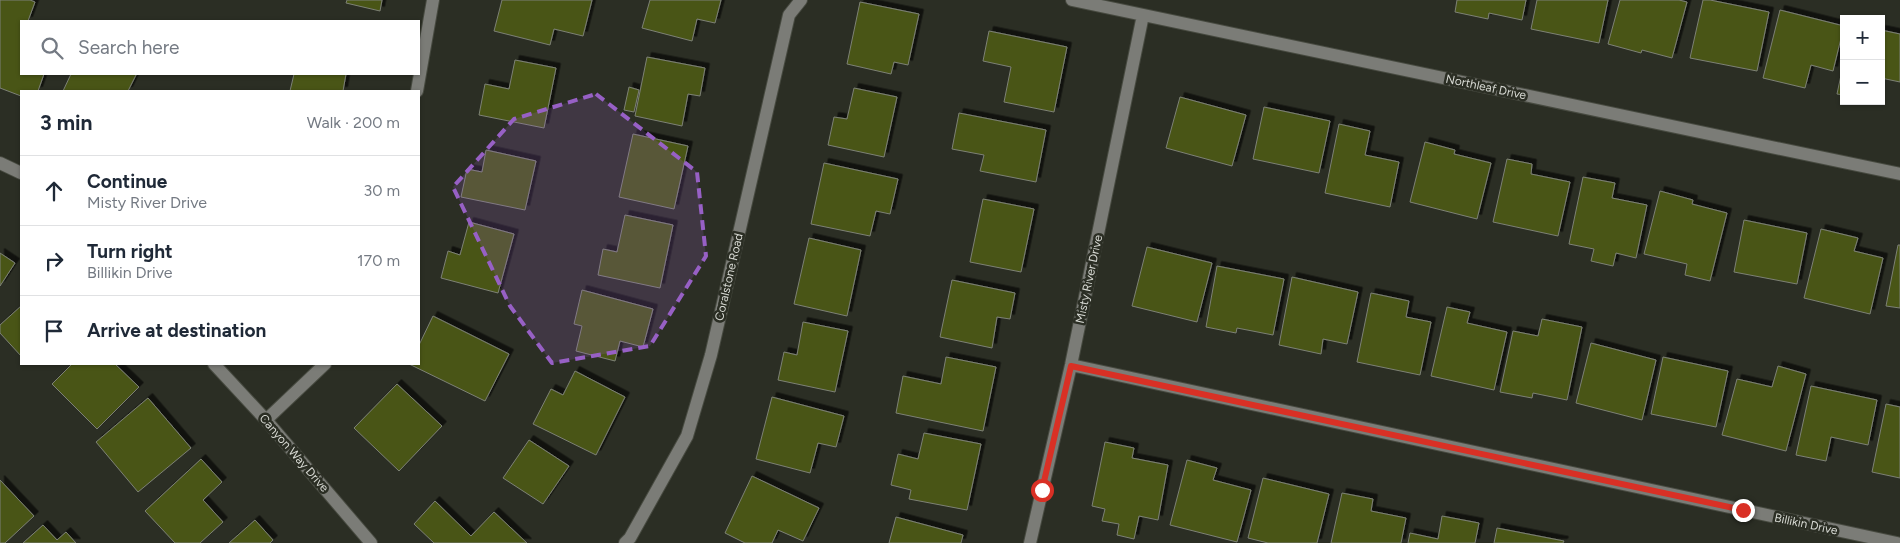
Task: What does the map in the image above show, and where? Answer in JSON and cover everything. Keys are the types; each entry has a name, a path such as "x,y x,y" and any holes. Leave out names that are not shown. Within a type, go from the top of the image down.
{"street":[{"path":"420,74 433,0"},
{"name":"Coralstone Road","path":"625,543 630,538 687,436 711,355 789,14 801,0"},
{"name":"Northleaf Drive","path":"1072,0 1900,174"},
{"name":"Misty River Drive","path":"1030,543 1071,366 1143,15"},
{"path":"417,90 420,75"},
{"path":"0,163 20,173"},
{"name":"Canyon Way Drive","path":"215,365 266,420 371,543"},
{"path":"266,420 324,365"},
{"name":"Billikin Drive","path":"1071,366 1897,543"}],"highlighted area":[{"path":"596,94 697,172 706,256 650,346 552,363 510,306 453,187 514,119"}],"building":[{"path":"0,0 30,0 35,2 28,20 20,20 20,75 44,75 38,90 20,90 20,96 0,88"},
{"path":"347,0 382,0 380,11 346,3"},
{"path":"502,0 592,0 583,36 554,29 550,45 494,31"},
{"path":"650,0 721,0 715,23 697,19 692,41 642,28"},
{"path":"1457,0 1526,0 1522,20 1489,13 1488,19 1455,12"},
{"path":"1537,0 1608,0 1599,43 1531,29"},
{"path":"1620,0 1679,0 1687,2 1672,58 1642,50 1641,53 1608,44"},
{"path":"1703,0 1769,12 1757,71 1690,58"},
{"path":"860,2 919,14 908,65 894,62 891,74 847,64"},
{"path":"1780,10 1840,25 1840,42 1833,71 1811,65 1805,88 1763,78"},
{"path":"989,31 1067,47 1054,112 1004,102 1011,67 983,61"},
{"path":"1885,31 1900,34 1900,82 1885,79"},
{"path":"647,57 705,68 700,96 688,94 682,126 635,116"},
{"path":"515,60 556,68 544,128 479,115 485,84 509,89"},
{"path":"71,75 136,75 128,90 63,90"},
{"path":"294,75 346,75 343,90 290,90"},
{"path":"1840,80 1840,94 1837,94"},
{"path":"629,87 639,90 634,112 624,110"},
{"path":"854,88 897,97 884,157 828,145 834,117 847,119"},
{"path":"1180,97 1246,115 1232,166 1166,148"},
{"path":"1264,107 1330,121 1319,173 1253,159"},
{"path":"959,113 1046,130 1036,182 980,171 984,155 952,149"},
{"path":"1339,124 1370,131 1365,155 1399,162 1390,207 1325,193"},
{"path":"633,134 688,146 674,209 619,197"},
{"path":"1425,142 1455,150 1454,154 1491,163 1477,219 1410,202"},
{"path":"486,150 536,161 525,210 461,197 467,169 482,172"},
{"path":"1507,159 1532,164 1531,174 1570,182 1558,236 1493,222"},
{"path":"824,163 898,179 890,214 876,211 870,236 811,224"},
{"path":"1583,177 1615,183 1612,198 1647,205 1636,258 1616,253 1613,266 1591,261 1594,249 1569,244"},
{"path":"1660,191 1693,200 1692,204 1727,213 1710,281 1685,275 1687,264 1644,254"},
{"path":"983,199 1034,209 1021,272 970,262"},
{"path":"625,215 673,225 660,288 598,275 603,249 617,252"},
{"path":"1744,220 1807,233 1797,284 1734,272"},
{"path":"469,222 514,234 498,293 441,278 448,251 460,255"},
{"path":"1821,229 1858,238 1854,251 1883,258 1870,314 1804,298"},
{"path":"809,238 861,250 847,316 794,304"},
{"path":"1898,245 1900,245 1900,308 1886,306"},
{"path":"1147,247 1212,263 1197,322 1132,306"},
{"path":"0,253 15,263 0,286"},
{"path":"1217,266 1284,279 1273,335 1237,328 1236,333 1206,327"},
{"path":"1292,277 1358,292 1347,344 1323,339 1321,354 1279,345"},
{"path":"952,280 1015,293 1010,319 997,317 992,348 940,337"},
{"path":"582,290 653,309 643,347 620,341 615,361 576,351 582,326 574,324"},
{"path":"1371,293 1409,301 1406,317 1431,322 1420,375 1357,362"},
{"path":"20,307 20,355 0,333 0,325"},
{"path":"1447,307 1470,312 1467,323 1507,332 1494,390 1431,376"},
{"path":"433,316 509,354 485,401 411,365 420,365 420,343"},
{"path":"1542,319 1582,327 1567,400 1533,393 1532,398 1500,392 1513,331 1538,336"},
{"path":"803,322 848,331 835,392 778,380 784,352 797,355"},
{"path":"1591,343 1656,360 1642,420 1576,403"},
{"path":"946,357 996,367 983,431 896,413 903,376 941,384"},
{"path":"1663,357 1728,371 1716,427 1651,414"},
{"path":"71,365 116,365 139,387 97,429 52,384"},
{"path":"1778,366 1806,374 1786,451 1722,435 1737,379 1772,387"},
{"path":"575,371 625,397 596,455 533,424 551,389 563,395"},
{"path":"397,384 442,426 399,471 354,428"},
{"path":"1811,386 1877,400 1868,445 1831,437 1826,461 1796,455"},
{"path":"772,397 844,416 836,447 818,443 810,473 756,459"},
{"path":"148,398 191,448 138,492 96,442"},
{"path":"1886,404 1900,407 1900,478 1872,472"},
{"path":"924,433 981,444 967,510 909,499 911,490 891,485 898,454 918,459"},
{"path":"529,440 569,466 543,504 503,478"},
{"path":"1105,442 1134,448 1132,458 1168,465 1158,520 1139,516 1134,539 1117,535 1119,524 1102,521 1105,509 1092,506"},
{"path":"201,459 222,482 203,500 223,522 200,543 175,543 145,511"},
{"path":"1187,460 1217,468 1213,480 1251,490 1237,542 1170,525"},
{"path":"752,476 819,508 803,541 778,530 772,543 745,543 725,533"},
{"path":"1263,478 1329,494 1317,543 1268,543 1248,538"},
{"path":"0,480 34,516 5,543 0,543"},
{"path":"1342,493 1373,499 1371,511 1406,518 1401,543 1331,543"},
{"path":"435,501 471,536 494,512 527,543 434,543 414,524"},
{"path":"1442,516 1479,523 1475,543 1408,543 1410,533 1438,539"},
{"path":"896,517 963,535 961,543 889,543"},
{"path":"255,520 273,540 270,543 229,543"},
{"path":"43,525 57,540 66,532 76,543 23,543"},
{"path":"1497,528 1564,541 1563,543 1494,543"}],"route":[{"path":"1042,490 1071,366 1743,510"}]}
